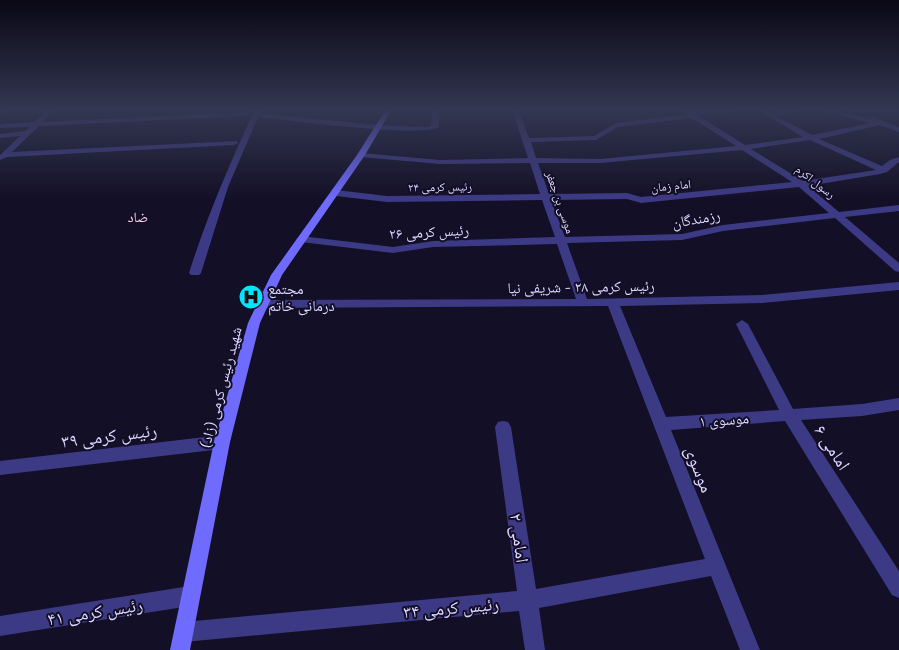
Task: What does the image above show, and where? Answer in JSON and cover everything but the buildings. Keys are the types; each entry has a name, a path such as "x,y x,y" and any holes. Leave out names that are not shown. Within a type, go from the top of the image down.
{"main road":[{"name":"شهید رئیس کرمی (زاد)","path":"182,641 222,442 254,323 277,275 301,239 336,193 370,139"}],"street":[{"path":"3,157 20,139"},
{"path":"195,273 207,233 243,139"},
{"path":"525,140 549,139"},
{"name":"رسول اکرم","path":"731,139 801,184 899,269"},
{"path":"361,155 418,162 600,161 745,148 802,139"},
{"path":"814,139 884,170 894,160 899,159"},
{"name":"موسی بن جعفر","path":"525,140 583,303"},
{"path":"3,157 234,143"},
{"name":"امام زمان","path":"544,197 627,196 641,200 801,184 884,170"},
{"name":"رئیس کرمی ۲۴","path":"336,193 387,198 544,197"},
{"name":"رزمندگان","path":"560,242 682,237 723,228 899,208"},
{"name":"رئیس کرمی ۲۶","path":"301,239 393,250 433,244 560,242"},
{"name":"رئیس کرمی ۲۸ - شریفی نیا","path":"264,304 613,303 762,299 899,286"},
{"name":"موسوی","path":"613,303 750,650"},
{"name":"امامی ۶","path":"742,324 788,415 899,588"},
{"name":"موسوی ۱","path":"660,424 862,410 899,404"},
{"name":"امامی ۲","path":"504,427 535,650"},
{"name":"رئیس کرمی ۳۹","path":"0,468 222,442"},
{"name":"رئیس کرمی ۳۴","path":"182,641 528,600 716,566"},
{"name":"رئیس کرمی ۴۱","path":"0,626 190,596"}],"place":[{"name":"مجتمع درمانی خاتم","path":"251,297"}],"district":[{"name":"ضاد","path":"138,216"}]}
